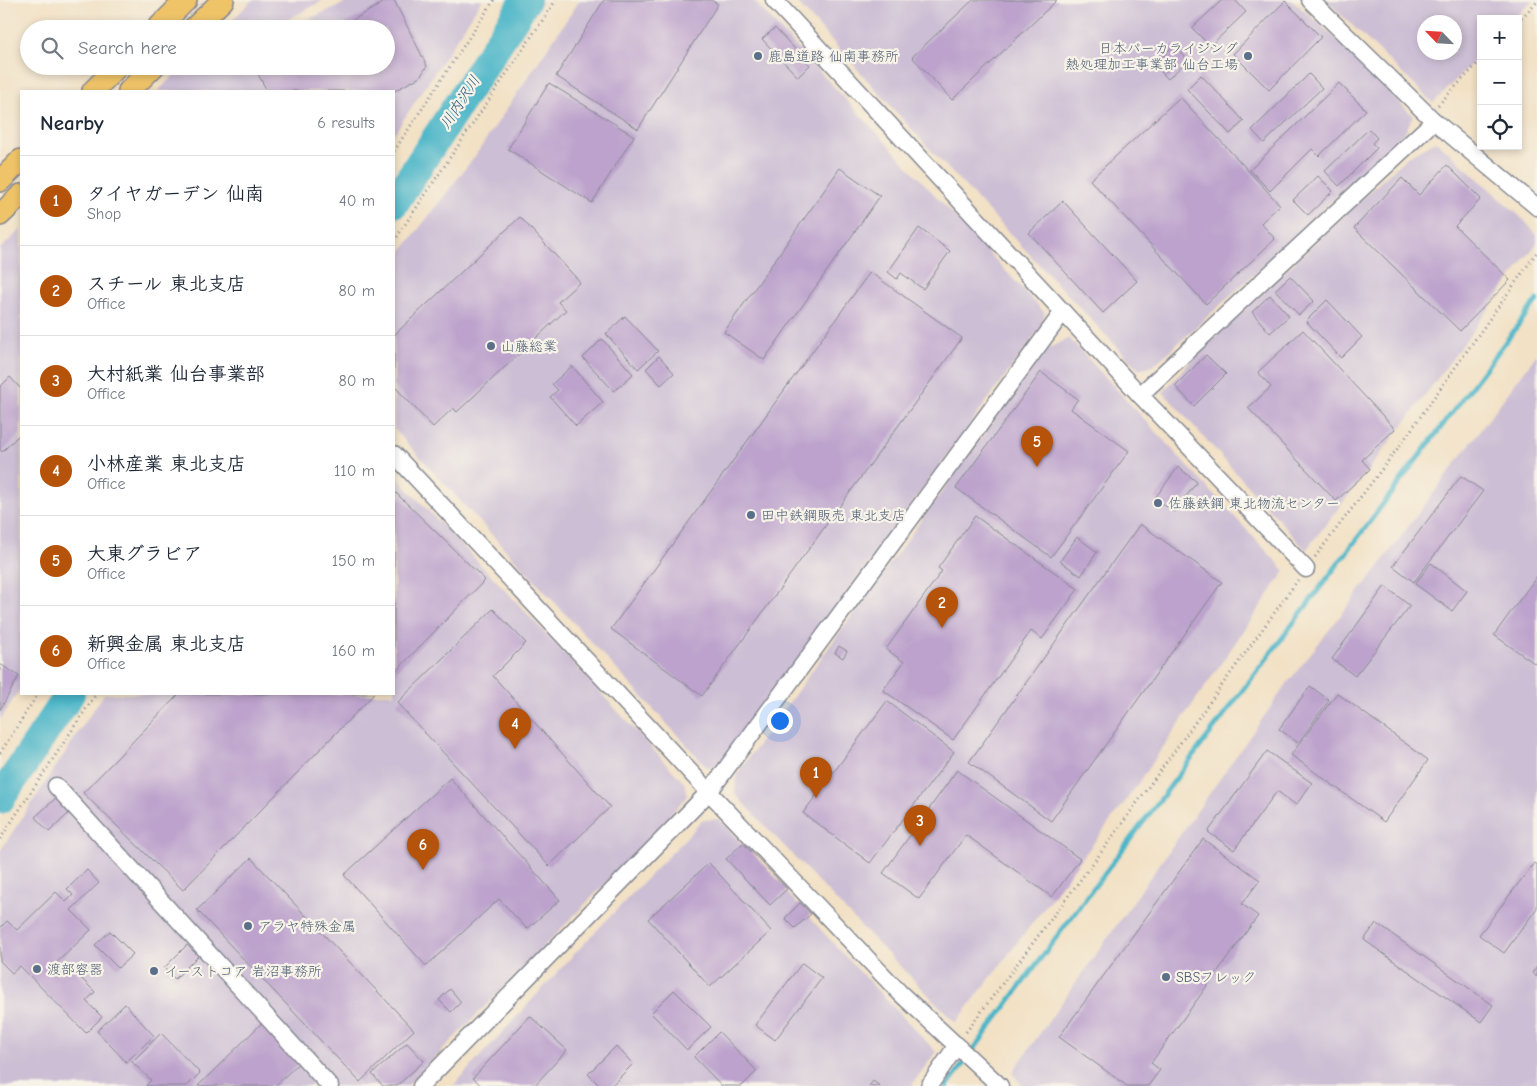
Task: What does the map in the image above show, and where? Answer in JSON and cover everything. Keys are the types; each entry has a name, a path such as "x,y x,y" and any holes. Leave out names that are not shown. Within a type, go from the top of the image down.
{"main road":[{"path":"166,20 186,0"},
{"path":"202,20 223,0"},
{"path":"94,90 109,75"},
{"path":"129,90 145,75"},
{"path":"0,181 20,161"},
{"path":"0,215 20,196"}],"street":[{"path":"774,0 1140,395 1306,569"},
{"path":"1310,0 1431,118 1537,207"},
{"path":"1140,395 1431,118"},
{"path":"421,1086 709,792 1063,312"},
{"path":"395,455 709,792 900,993 997,1083"},
{"path":"56,786 330,1086"},
{"path":"928,1086 959,1047"}],"path":[{"path":"395,149 494,0"},
{"path":"395,240 556,0"},
{"path":"1522,17 1537,2"},
{"path":"1431,118 1477,65"},
{"path":"959,1047 1306,569 1402,444 1537,252"},
{"path":"0,753 37,695"},
{"path":"0,839 95,695"}],"shaded area":[{"path":"252,0 324,0 287,20 233,20"},
{"path":"352,0 482,0 395,132 395,90 159,90 174,75 395,75 395,20 306,20"},
{"path":"580,0 753,0 1045,313 1041,327 722,764 707,767 395,430 395,260 475,156"},
{"path":"795,0 1292,0 1333,36 1413,116 1405,132 1250,278 1153,366 1139,370 924,143"},
{"path":"1326,0 1532,0 1518,15 1477,15 1477,58 1433,103"},
{"path":"1436,141 1524,220 1537,235 1537,243 1410,416 1306,550 1163,392 1197,354 1408,156"},
{"path":"20,230 20,689 0,720 0,249"},
{"path":"1069,338 1285,571 1125,802 956,1023 735,794 737,774 1045,350"},
{"path":"1537,354 1537,1086 1023,1086 1012,1073 1289,681 1377,569"},
{"path":"395,476 509,594 685,784 687,796 647,841 407,1086 0,1086 0,851 103,695 395,695"},
{"path":"719,819 936,1052 911,1086 453,1086 576,952 703,820"}],"building":[{"path":"388,0 394,0 427,66 420,77 395,90 266,90 259,75 395,75 395,20 353,20"},
{"path":"604,0 711,0 718,4 638,129 556,76"},
{"path":"973,0 1057,0 952,100 912,57"},
{"path":"1222,0 1235,0 1246,12 1210,46 1192,28"},
{"path":"1285,1 1321,37 1269,90 1233,54"},
{"path":"775,28 810,65 798,77 762,39"},
{"path":"1174,45 1188,60 1168,79 1154,65"},
{"path":"1309,74 1322,88 1264,143 1252,130"},
{"path":"1201,75 1244,121 1230,134 1187,89"},
{"path":"549,83 634,136 592,203 508,149"},
{"path":"1339,83 1366,110 1319,156 1312,149 1270,191 1250,170"},
{"path":"1180,97 1280,205 1261,223 1275,239 1206,304 1090,180"},
{"path":"1369,129 1377,138 1372,143 1377,148 1339,186 1325,171"},
{"path":"1447,165 1481,199 1455,226 1510,280 1460,331 1354,228 1402,178 1419,195"},
{"path":"840,168 880,196 764,360 724,332"},
{"path":"1318,176 1333,191 1308,215 1293,200"},
{"path":"1063,201 1137,281 1103,313 1029,233"},
{"path":"520,217 580,282 558,302 566,310 457,412 453,408 433,427 395,387 395,334"},
{"path":"919,228 950,251 923,289 901,273 897,279 888,272"},
{"path":"870,272 962,338 702,696 611,629"},
{"path":"1290,276 1314,301 1299,315 1275,290"},
{"path":"1270,295 1289,316 1270,333 1252,312"},
{"path":"1327,300 1362,337 1341,358 1306,321"},
{"path":"625,316 658,351 638,369 606,334"},
{"path":"1303,330 1395,429 1362,460 1370,469 1336,501 1248,408 1271,387 1258,372"},
{"path":"602,339 633,374 614,391 583,358"},
{"path":"1206,355 1226,374 1194,406 1175,386"},
{"path":"659,356 674,373 661,385 646,369"},
{"path":"572,366 603,402 576,426 550,397 558,390 552,384"},
{"path":"1041,372 1078,399 1071,409 1129,451 1051,557 956,488"},
{"path":"10,377 20,388 20,434 2,452 0,450 0,387"},
{"path":"1178,467 1197,482 1174,512 1155,498"},
{"path":"1461,476 1483,491 1414,582 1393,566"},
{"path":"395,492 485,580 395,672"},
{"path":"975,516 1078,589 1042,639 1031,631 953,740 883,690 904,662 886,649 942,571 938,568"},
{"path":"1140,524 1222,582 1051,821 969,762"},
{"path":"1077,537 1097,552 1081,576 1060,561"},
{"path":"1431,563 1467,591 1452,611 1415,584"},
{"path":"1537,576 1537,665 1494,635"},
{"path":"1385,586 1410,606 1355,676 1332,659"},
{"path":"493,609 526,643 493,676 610,807 549,866 397,703"},
{"path":"839,646 847,651 843,658 835,653"},
{"path":"0,664 19,676 0,710"},
{"path":"1310,686 1329,700 1298,743 1279,729"},
{"path":"1337,693 1428,760 1384,822 1291,755"},
{"path":"178,695 373,695 183,890 83,793"},
{"path":"887,701 954,752 870,863 803,813"},
{"path":"1267,751 1312,783 1296,805 1277,791 1234,850 1208,832"},
{"path":"957,770 1080,859 1052,897 966,835 919,899 883,873"},
{"path":"450,778 560,900 527,929 499,899 426,966 344,875"},
{"path":"56,798 69,813 49,832 35,817"},
{"path":"1203,839 1260,880 1242,904 1258,916 1151,1063 1160,1070 1148,1086 1127,1086 1059,1037"},
{"path":"743,843 787,889 770,905 726,859"},
{"path":"251,858 414,1030 360,1082 197,910"},
{"path":"709,863 771,931 710,987 648,919"},
{"path":"1534,863 1537,865 1537,908 1504,953 1479,935"},
{"path":"87,870 99,883 71,910 91,930 52,967 60,975 69,966 95,992 86,1001 102,1017 86,1033 20,966 12,973 0,961 0,928 7,921 17,930 56,892 66,902 73,895 67,889"},
{"path":"800,903 811,914 795,928 785,918"},
{"path":"1376,923 1493,1005 1481,1022 1364,940"},
{"path":"110,931 133,954 118,968 95,945"},
{"path":"187,945 198,956 175,979 164,968"},
{"path":"802,963 822,978 775,1040 755,1025"},
{"path":"1537,966 1537,977 1532,973"},
{"path":"450,989 461,1002 451,1012 439,1000"},
{"path":"674,990 711,1027 687,1050 651,1013"},
{"path":"125,1004 154,1036 126,1062 97,1031"},
{"path":"530,1016 567,1050 534,1086 482,1086 473,1078"},
{"path":"264,1021 302,1060 275,1086 198,1086"},
{"path":"719,1032 757,1071 742,1086 722,1086 694,1057"},
{"path":"161,1033 200,1073 187,1086 148,1086 146,1085 151,1080 132,1062"},
{"path":"407,1043 424,1061 397,1086 383,1086 372,1074"},
{"path":"616,1046 633,1064 611,1086 600,1086 588,1074"},
{"path":"873,1081 880,1086 869,1086"}],"waterway":[{"name":"川内沢川","path":"395,201 526,0"},
{"path":"947,1086 1049,947 1537,300"},
{"name":"川内沢川","path":"0,799 69,695"}],"place":[{"name":"鹿島道路 仙南事務所","path":"758,56"},
{"name":"日本パーカライジング 熱処理加工事業部 仙台工場","path":"1248,56"},
{"name":"山藤総業","path":"491,346"},
{"name":"大東グラビア","path":"1037,467"},
{"name":"佐藤鉄鋼 東北物流センター","path":"1158,503"},
{"name":"田中鉄鋼販売 東北支店","path":"751,515"},
{"name":"スチール 東北支店","path":"942,628"},
{"name":"小林産業 東北支店","path":"515,749"},
{"name":"タイヤガーデン 仙南","path":"816,798"},
{"name":"大村紙業 仙台事業部","path":"920,846"},
{"name":"新興金属 東北支店","path":"423,870"},
{"name":"アラヤ特殊金属","path":"248,926"},
{"name":"渡部容器","path":"37,969"},
{"name":"イーストコア 岩沼事務所","path":"154,971"},
{"name":"SBSフレック","path":"1166,977"}]}
